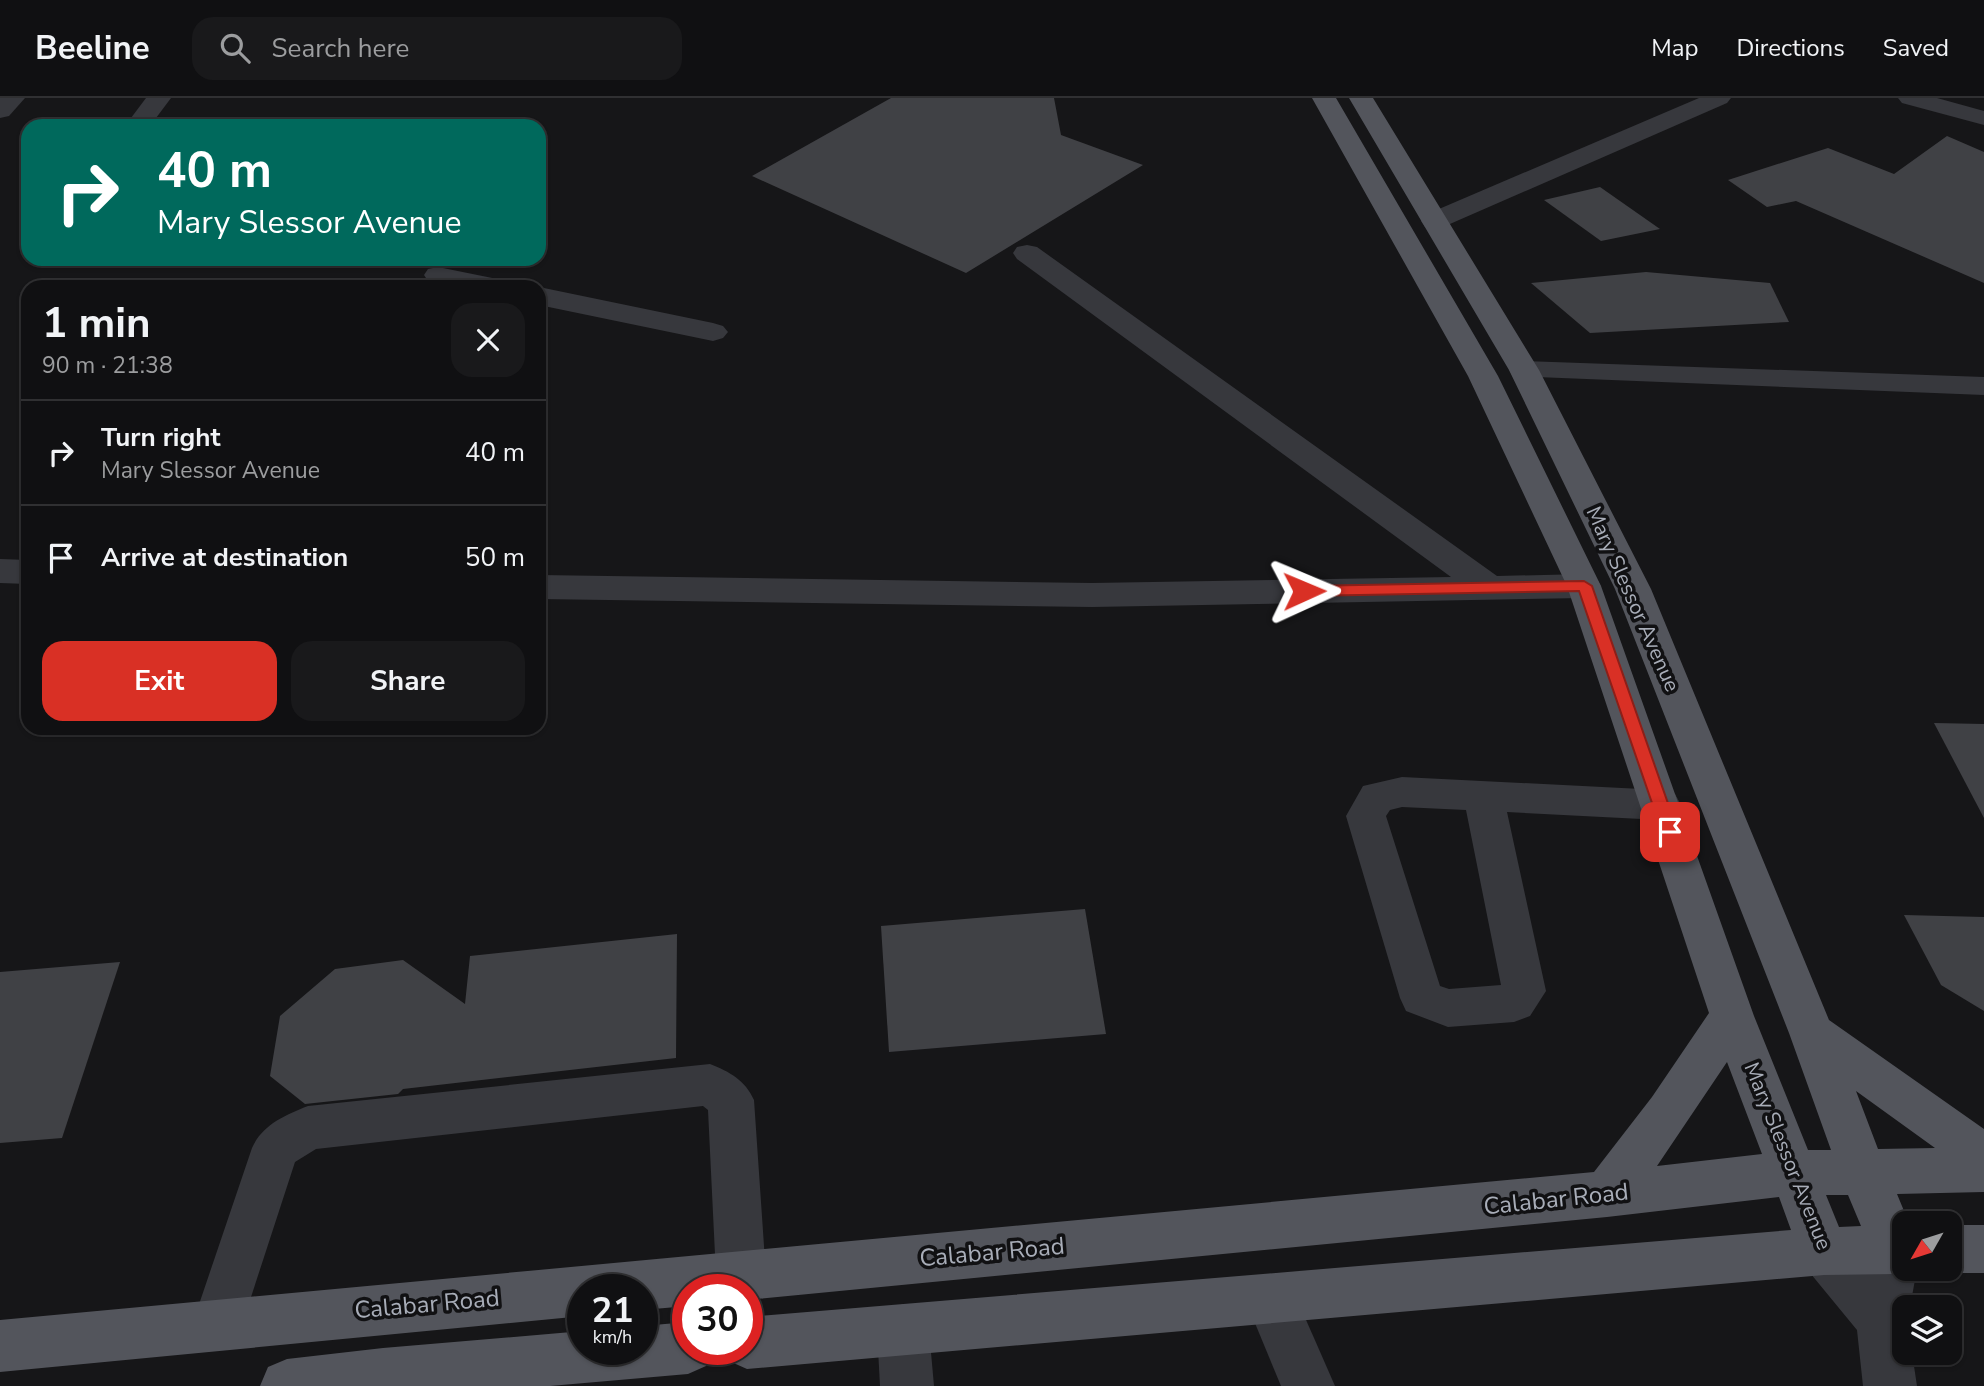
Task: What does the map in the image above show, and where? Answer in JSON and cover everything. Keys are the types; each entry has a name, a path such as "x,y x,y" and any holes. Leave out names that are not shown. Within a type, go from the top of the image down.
{"main road":[{"name":"Mary Slessor Avenue","path":"1325,98 1483,376 1584,586 1732,1016 1824,1251"},
{"name":"Mary Slessor Avenue","path":"1361,98 1524,370 1633,589 1812,1033 1863,1172 1892,1233"},
{"path":"1606,1194 1669,1112 1732,1016"},
{"path":"1812,1033 1984,1156"},
{"name":"Calabar Road","path":"752,1274 1606,1194 1794,1173 1984,1170"},
{"path":"1962,1249 1984,1249"},
{"path":"763,1342 1824,1251 1892,1250"},
{"name":"Calabar Road","path":"0,1346 672,1282"},
{"path":"287,1386 383,1374 672,1349"}],"street":[{"path":"0,111 12,98"},
{"path":"142,119 159,98"},
{"path":"1434,221 1719,98"},
{"path":"1910,98 1984,118"},
{"path":"1027,253 1489,587"},
{"path":"438,274 465,280"},
{"path":"546,297 713,332"},
{"path":"1524,370 1984,386"},
{"path":"0,571 21,572"},
{"path":"546,587 1093,595 1584,586"},
{"path":"1483,796 1524,991 1514,1003 1448,1008 1422,998 1366,816 1377,797 1402,792 1483,796 1661,805"},
{"path":"218,1325 276,1149 308,1128 710,1085 731,1100 741,1274"},
{"name":"Mary Slessor Avenue","path":"1824,1251 1882,1320"},
{"path":"1890,1386 1882,1320 1892,1281"},
{"path":"1271,1299 1308,1386"},
{"path":"903,1330 907,1386"}],"building":[{"path":"891,98 1054,98 1061,135 1143,165 966,273 752,176"},
{"path":"1947,136 1984,152 1984,283 1796,201 1767,207 1728,180 1828,148 1894,174"},
{"path":"1600,187 1660,229 1601,241 1544,200"},
{"path":"1646,272 1770,283 1789,322 1590,333 1531,283"},
{"path":"1934,723 1984,724 1984,818"},
{"path":"1085,909 1106,1034 889,1052 881,926"},
{"path":"1904,915 1984,917 1984,1011 1941,985"},
{"path":"677,934 676,1058 403,1089 398,1094 305,1104 270,1076 280,1016 335,969 403,960 465,1004 470,956"},
{"path":"120,962 62,1138 0,1143 0,972"}],"route":[{"path":"1304,591 1584,586 1599,621 1670,832"}]}
